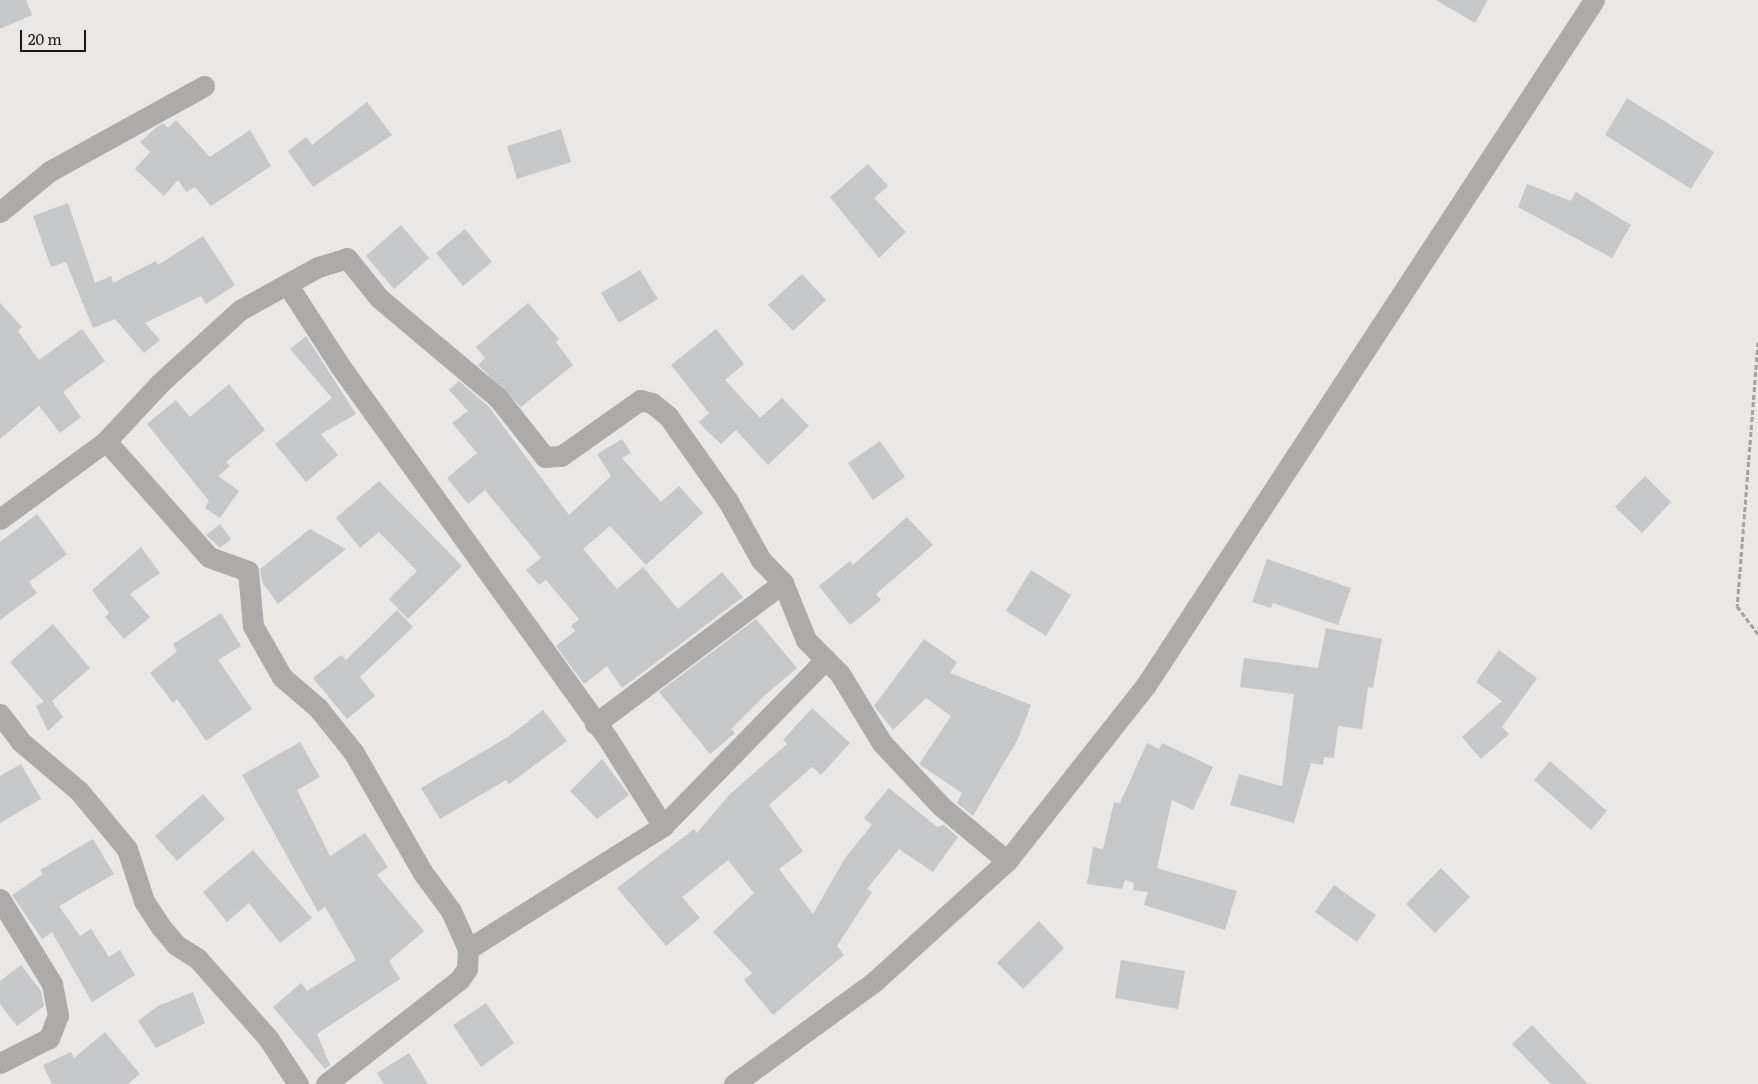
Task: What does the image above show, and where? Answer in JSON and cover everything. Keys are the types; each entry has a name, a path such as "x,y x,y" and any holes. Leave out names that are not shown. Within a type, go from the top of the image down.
{"street":[{"path":"734,1084 875,980 1007,861 1146,685 1594,0"},
{"path":"0,212 50,171 204,86"},
{"path":"0,519 106,441 207,338 240,310 287,284 342,258 354,262 379,298 498,398 545,457 561,456 640,400 652,403 668,416 700,458 762,560 783,583 806,640 840,674 882,743 941,806 1007,861"},
{"path":"287,284 351,382 596,724 663,826"},
{"path":"106,441 209,558 248,571 253,626 282,677 318,708 354,753 423,873 451,911 468,949 467,969 458,980 326,1084"},
{"path":"596,724 783,583"},
{"path":"468,949 663,826 826,659"},
{"path":"0,714 20,741 79,790 127,849 144,901 160,927 176,945 198,959 255,1024 297,1084"},
{"path":"0,900 52,984 58,1015 49,1038 0,1063"}],"path":[{"path":"1758,342 1737,606 1758,634"}],"building":[{"path":"0,0 26,0 32,15 0,29"},
{"path":"1436,0 1488,0 1475,23"},
{"path":"1627,98 1714,152 1691,189 1605,135"},
{"path":"367,102 392,135 313,187 288,151 306,137 312,145"},
{"path":"176,120 210,157 250,130 271,166 211,206 195,187 186,192 178,180 164,196 135,169 150,152 140,142 158,126 163,123 168,128"},
{"path":"561,129 571,162 517,179 507,146"},
{"path":"868,164 888,186 874,198 906,232 879,258 830,197"},
{"path":"1527,184 1571,201 1576,192 1631,225 1612,258 1518,207"},
{"path":"68,203 95,283 111,276 113,283 156,261 158,265 203,236 235,285 206,304 201,296 145,323 160,340 144,353 115,319 93,328 66,262 51,267 33,216"},
{"path":"401,225 429,258 394,289 366,256"},
{"path":"465,229 492,262 463,286 436,253"},
{"path":"640,270 658,299 619,323 601,293"},
{"path":"802,274 826,300 793,331 768,305"},
{"path":"0,303 22,327 18,331 39,360 82,329 105,361 63,392 81,417 60,433 39,406 0,439"},
{"path":"528,303 559,339 556,342 573,365 521,407 478,365 485,358 476,347"},
{"path":"716,329 744,364 725,380 760,418 782,398 809,426 768,465 736,430 721,444 704,428 699,422 709,413 671,365"},
{"path":"306,336 356,414 321,434 338,455 306,482 275,444 332,398 290,349"},
{"path":"459,381 489,407 569,515 611,476 597,454 622,439 631,453 622,458 661,502 679,486 703,513 646,565 610,526 583,549 617,589 643,567 678,609 722,572 743,597 622,688 607,666 584,684 556,646 575,631 571,626 579,619 546,580 539,585 526,570 541,558 485,490 468,504 447,478 477,453 452,423 468,411 449,390"},
{"path":"229,384 265,430 226,462 230,466 218,476 239,491 220,518 205,508 209,501 147,424 176,400 190,417"},
{"path":"880,441 905,477 873,500 848,463"},
{"path":"1645,476 1671,502 1642,533 1615,507"},
{"path":"379,481 462,566 408,619 389,599 417,571 379,532 360,548 336,518"},
{"path":"37,514 67,554 29,582 37,593 0,620 0,542"},
{"path":"907,517 933,545 876,594 881,600 850,625 819,586 850,561 853,565"},
{"path":"220,524 231,539 220,548 206,535"},
{"path":"310,529 346,549 278,604 262,582 260,569"},
{"path":"141,547 160,573 130,594 150,617 124,639 105,617 109,613 92,590"},
{"path":"1267,559 1351,588 1338,625 1273,603 1271,608 1252,602"},
{"path":"1031,570 1071,595 1046,636 1006,611"},
{"path":"397,610 413,627 360,677 375,696 347,719 313,678 341,655 346,660"},
{"path":"221,613 241,646 218,660 252,709 206,741 177,699 173,703 150,673 177,651 173,644"},
{"path":"756,619 797,668 764,696 731,729 735,733 710,754 659,692"},
{"path":"53,624 90,668 52,701 63,717 48,731 36,706 44,702 10,662"},
{"path":"1326,628 1382,639 1373,688 1368,687 1362,729 1338,726 1334,758 1324,757 1323,765 1311,763 1294,823 1230,805 1239,774 1282,786 1294,694 1240,687 1244,658 1318,668"},
{"path":"924,639 957,662 950,673 1031,705 1018,739 973,816 957,803 962,793 919,764 951,716 926,698 893,730 874,706"},
{"path":"1499,650 1537,678 1502,727 1509,734 1481,759 1462,737 1502,701 1476,682"},
{"path":"812,708 850,743 821,775 812,767 769,805 803,851 779,869 813,914 845,858 872,825 864,818 889,788 937,827 944,825 958,837 933,872 899,849 867,889 872,892 837,946 844,955 773,1015 744,980 752,973 713,932 754,893 728,860 682,897 700,918 666,946 617,888 694,829 697,833 729,795 787,744 783,740"},
{"path":"543,710 567,741 509,784 506,780 440,819 421,788 508,737"},
{"path":"300,742 320,777 297,790 330,856 365,833 388,867 377,875 424,931 389,961 400,979 317,1034 330,1065 325,1069 273,1007 301,983 307,991 356,960 325,907 318,912 242,775"},
{"path":"1147,743 1159,749 1162,743 1213,767 1193,810 1172,800 1157,868 1237,891 1225,930 1144,905 1148,892 1133,890 1134,883 1125,880 1122,889 1087,884 1093,847 1103,849 1114,802 1120,803"},
{"path":"602,759 629,795 597,819 570,791"},
{"path":"1550,761 1607,811 1591,830 1534,780"},
{"path":"21,764 41,799 0,823 0,776"},
{"path":"203,794 225,819 177,861 155,836"},
{"path":"93,839 114,874 59,906 80,936 91,929 109,957 120,950 135,975 92,1002 52,932 42,939 12,895 43,874 40,870"},
{"path":"253,850 312,918 280,943 249,903 227,922 203,892"},
{"path":"1441,868 1470,897 1435,933 1406,904"},
{"path":"1334,885 1376,915 1357,942 1315,912"},
{"path":"1039,921 1064,948 1023,989 997,963"},
{"path":"1121,960 1185,971 1178,1009 1115,998"},
{"path":"21,965 41,991 44,1006 17,1026 0,1004 0,981"},
{"path":"193,992 205,1023 156,1048 138,1021 158,1006"},
{"path":"486,1003 514,1043 481,1067 453,1025"},
{"path":"1532,1025 1588,1084 1551,1084 1512,1044"},
{"path":"105,1032 140,1074 128,1084 52,1084 43,1065 71,1052 74,1058"},
{"path":"409,1053 428,1084 384,1084 377,1073"}]}
